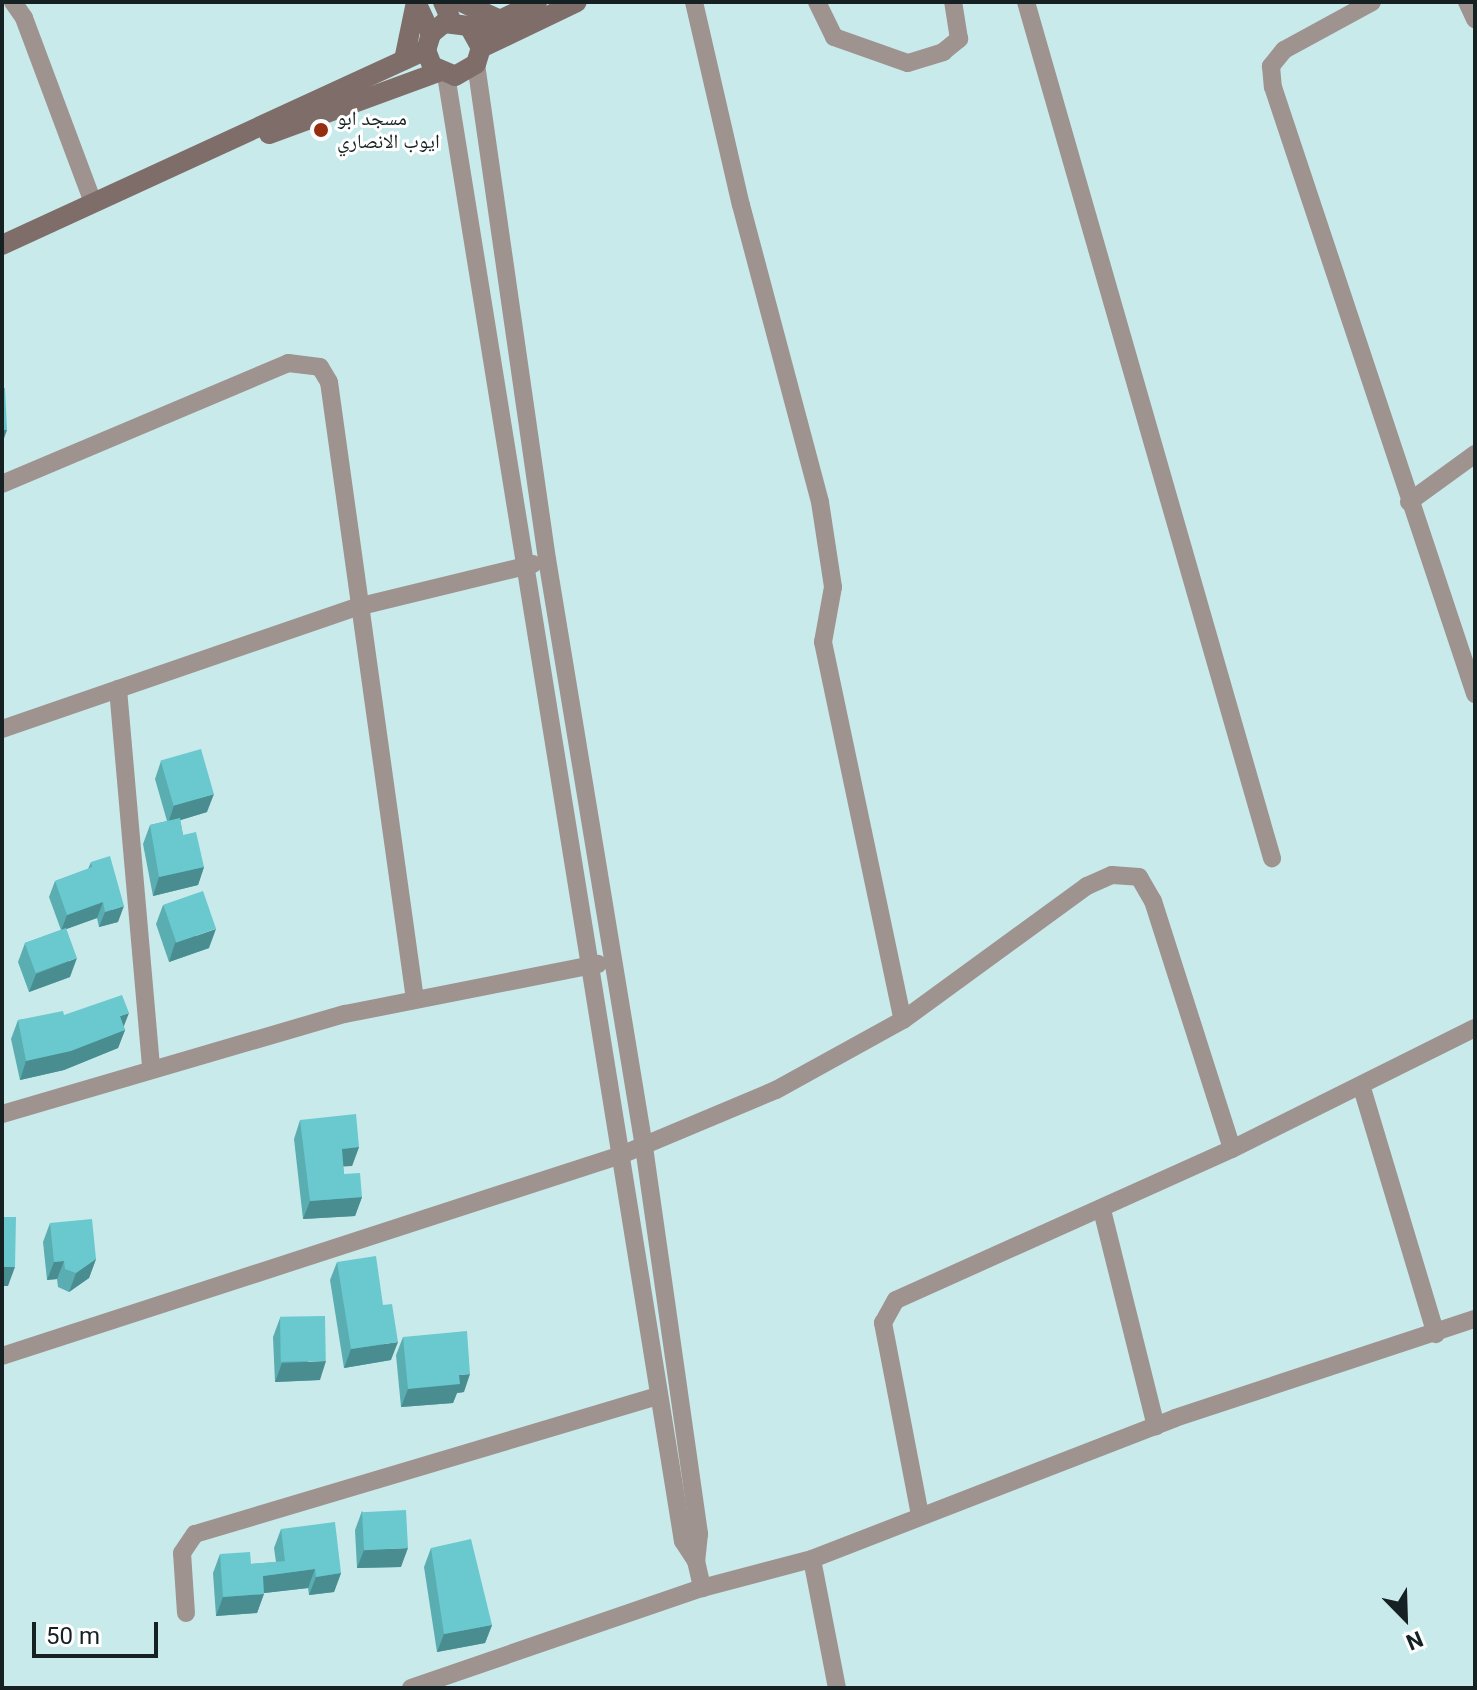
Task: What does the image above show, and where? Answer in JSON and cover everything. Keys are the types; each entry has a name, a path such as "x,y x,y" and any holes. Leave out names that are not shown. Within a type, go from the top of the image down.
{"street":[{"path":"13,2 24,18 92,200"},
{"path":"404,60 416,2"},
{"path":"416,2 442,74 683,1541 696,1561"},
{"path":"443,2 452,22 477,48 547,559 644,1147 699,1534 696,1561 702,1588"},
{"path":"461,2 502,18 577,2"},
{"path":"29,233 58,227 284,127 442,74 463,75 477,48 502,18 537,2"},
{"path":"694,2 741,205 820,502 833,587 823,642 903,1020"},
{"path":"817,2 834,37 908,63 943,52 959,39 953,2"},
{"path":"1026,2 1272,858"},
{"path":"1372,2 1284,50 1271,66 1271,77 1475,694"},
{"path":"1467,2 1475,19"},
{"path":"2,245 92,200 404,60 452,22"},
{"path":"2,484 288,363 320,367 329,382 357,607 415,999"},
{"path":"1409,502 1475,454"},
{"path":"2,729 357,607 547,559"},
{"path":"118,689 151,1070"},
{"path":"2,1356 621,1155 776,1090 903,1020 1087,886 1112,875 1139,877 1168,942 1232,1149"},
{"path":"2,1114 151,1070 415,999 613,961"},
{"path":"920,1515 883,1323 888,1308 906,1295 1102,1210 1362,1088 1475,1028"},
{"path":"1362,1088 1436,1334"},
{"path":"1102,1210 1156,1426"},
{"path":"411,1688 702,1588 812,1559 1156,1426 1475,1319"},
{"path":"186,1613 182,1553 195,1534 659,1396"},
{"path":"812,1559 837,1688"}],"building":[{"path":"2,388 5,388 7,430 2,430"},
{"path":"201,749 214,794 174,806 161,761"},
{"path":"180,818 183,835 196,832 204,867 159,877 150,825"},
{"path":"110,856 124,906 105,912 103,902 67,915 55,881 92,867 91,862"},
{"path":"203,891 216,929 176,942 163,905"},
{"path":"66,928 77,958 36,973 25,943"},
{"path":"122,995 129,1013 120,1016 125,1030 71,1051 26,1061 18,1020 63,1011 64,1015"},
{"path":"356,1114 359,1147 342,1149 344,1174 360,1173 362,1197 310,1201 300,1120"},
{"path":"2,1217 16,1217 15,1267 4,1267 4,1275 2,1275"},
{"path":"92,1219 96,1259 76,1273 65,1269 64,1261 54,1262 50,1223"},
{"path":"376,1256 383,1305 392,1304 398,1342 351,1349 337,1262"},
{"path":"325,1316 326,1361 281,1362 280,1317"},
{"path":"467,1331 470,1374 459,1375 460,1384 408,1389 403,1337"},
{"path":"406,1510 408,1548 364,1550 362,1512"},
{"path":"335,1522 341,1573 316,1577 315,1569 263,1576 264,1594 223,1597 220,1554 250,1552 251,1564 285,1561 281,1529"},
{"path":"471,1539 492,1625 444,1634 431,1548"}],"place":[{"name":"مسجد ابو ايوب الانصاري","path":"321,130"}]}
